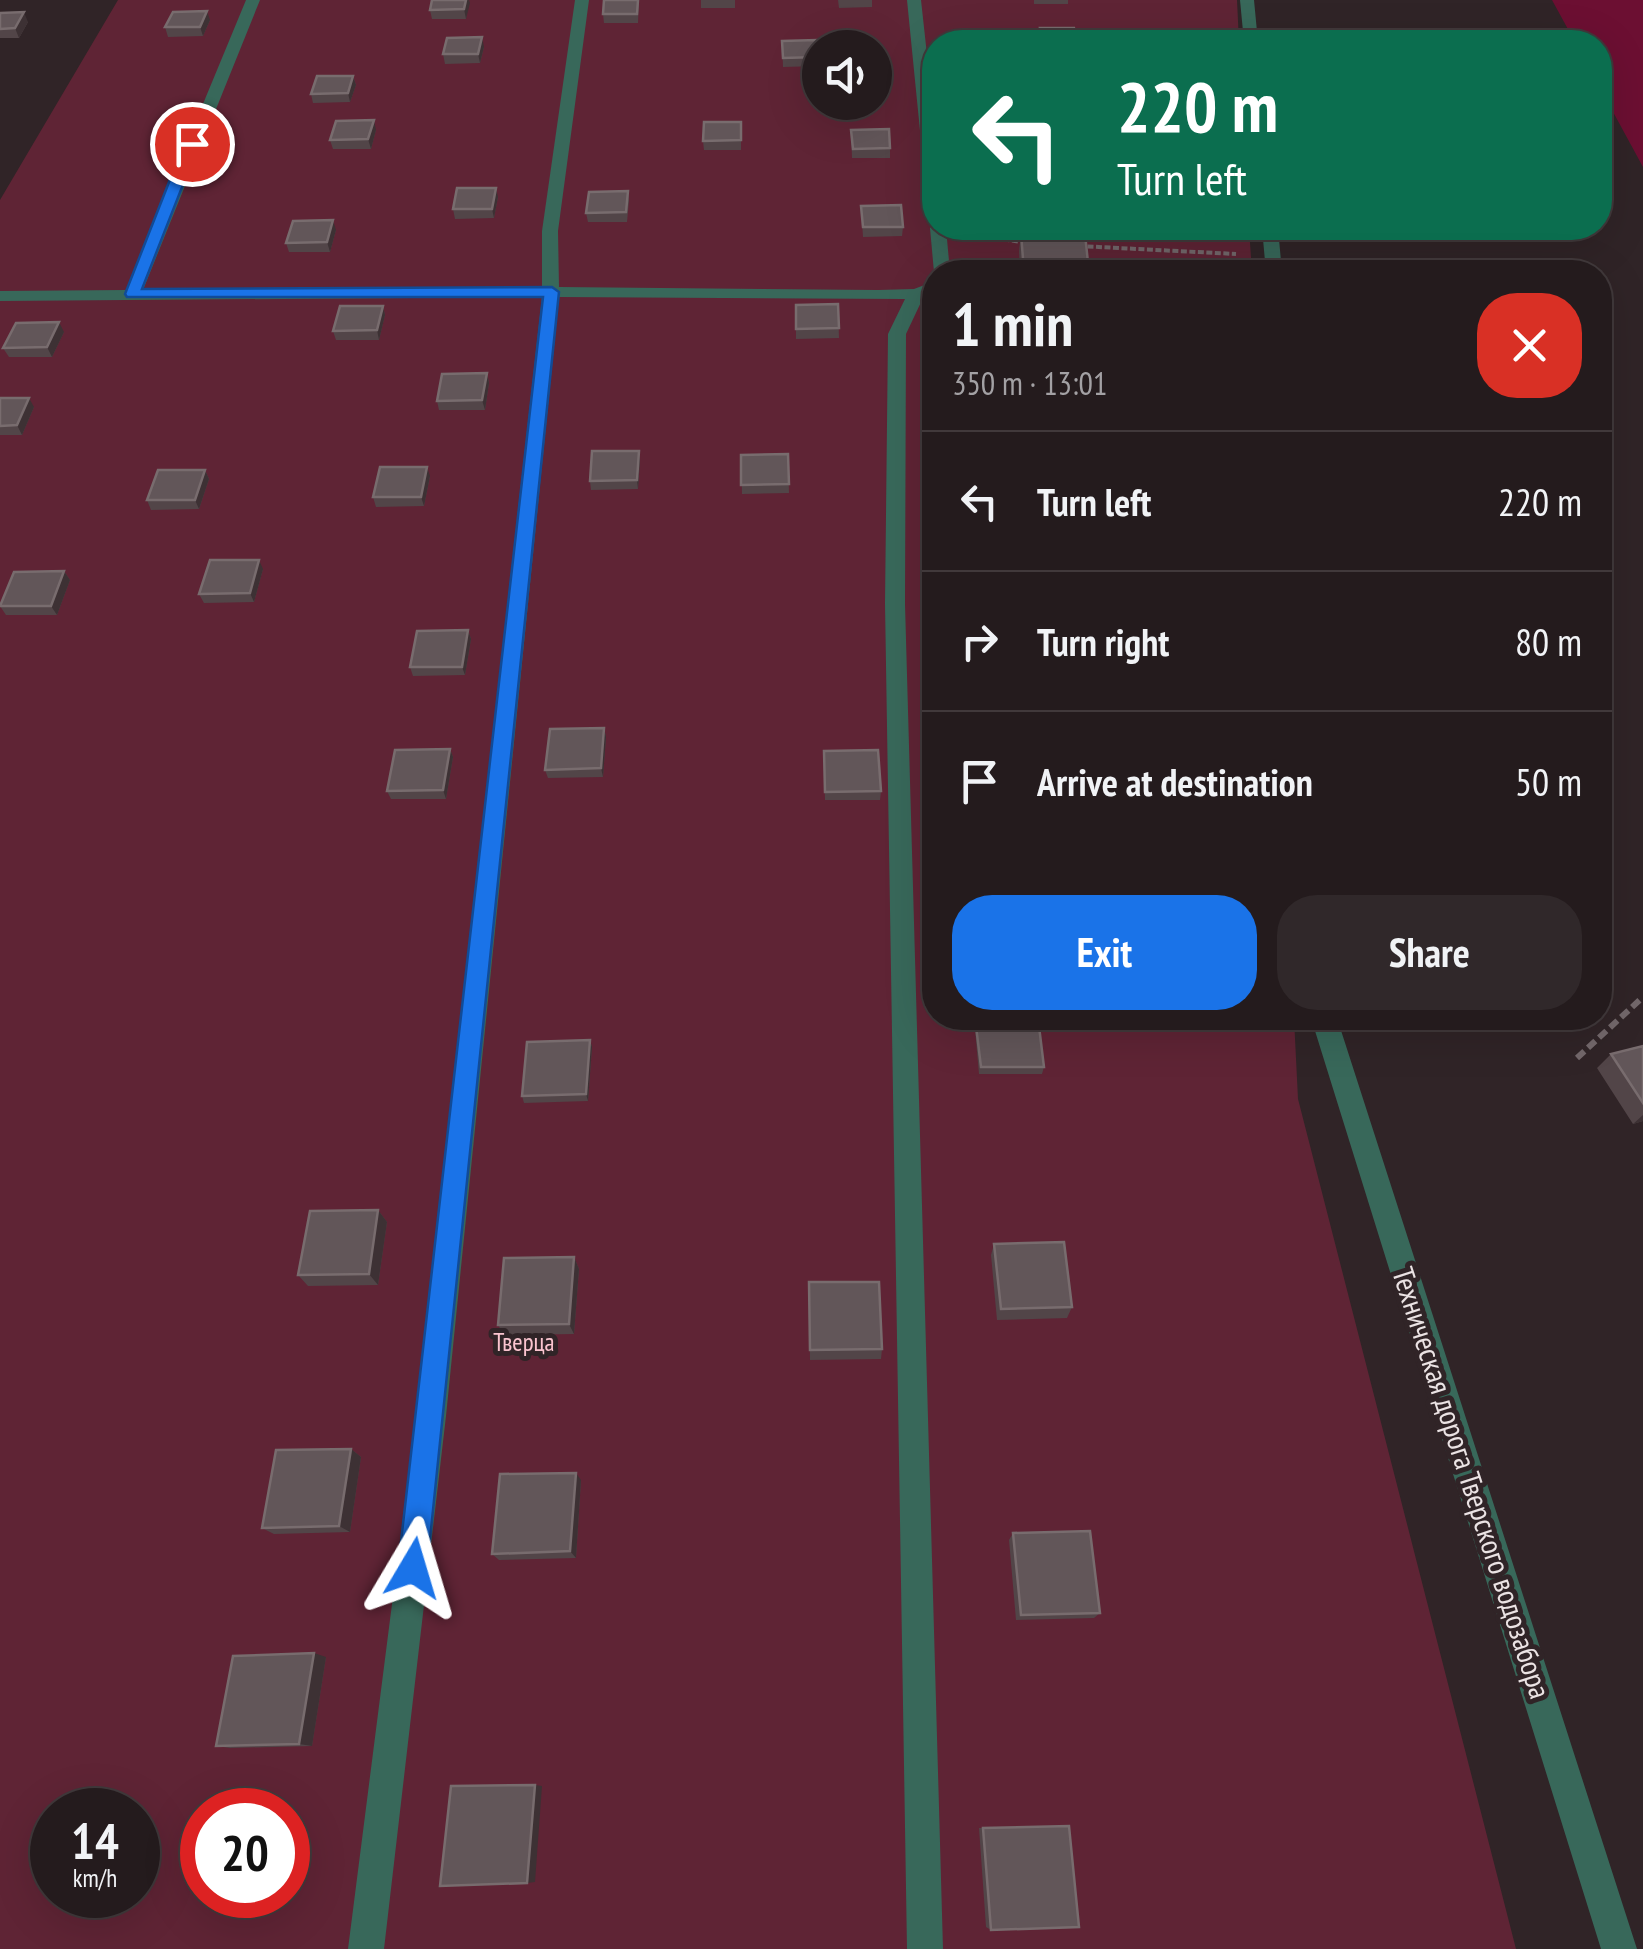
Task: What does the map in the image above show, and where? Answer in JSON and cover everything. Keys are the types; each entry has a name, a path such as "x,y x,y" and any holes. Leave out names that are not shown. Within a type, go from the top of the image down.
{"lane":[{"path":"132,294 253,0"},
{"path":"366,1949 434,1397 552,292 550,230 582,0"},
{"path":"914,0 922,77"},
{"path":"1247,0 1250,30"},
{"path":"1271,240 1273,260"},
{"path":"0,296 922,290"},
{"path":"922,295 903,316 897,334 895,604 925,1949"},
{"name":"Техническая дорога Тверского водозабора","path":"1328,1030 1619,1949"}],"path":[{"path":"1015,240 1043,244"},
{"path":"1062,245 1272,252"},
{"path":"1612,1026 1643,997"},
{"path":"1577,1058 1607,1030"}],"green space":[{"name":"Тверца","path":"118,0 1237,0 1238,30 922,30 922,240 1250,240 1251,260 922,260 922,1030 1295,1030 1298,1099 1516,1949 0,1949 0,200"}],"shaded area":[{"path":"1552,0 1643,0 1643,167 1612,110 1612,30 1568,30"}],"building":[{"path":"432,0 466,0 464,9 430,10"},
{"path":"604,0 638,0 637,14 603,14"},
{"path":"207,11 200,27 165,27 173,12"},
{"path":"24,12 15,28 0,29 0,13"},
{"path":"1040,28 1075,30 1040,30"},
{"path":"482,37 478,54 443,54 447,38"},
{"path":"802,40 802,57 783,58 782,41"},
{"path":"317,76 353,76 348,93 311,94"},
{"path":"374,120 368,139 330,140 336,121"},
{"path":"704,122 741,122 741,140 703,141"},
{"path":"889,129 890,148 853,149 851,130"},
{"path":"457,188 496,188 492,209 453,209"},
{"path":"628,191 626,212 586,213 589,192"},
{"path":"901,205 903,227 863,227 861,206"},
{"path":"333,220 327,242 286,243 293,221"},
{"path":"1022,240 1086,240 1088,260 1023,260"},
{"path":"838,304 839,328 796,329 796,305"},
{"path":"340,306 383,306 377,330 333,331"},
{"path":"59,322 47,347 3,348 16,323"},
{"path":"487,373 482,400 437,401 442,374"},
{"path":"0,398 29,398 17,425 0,426"},
{"path":"592,451 639,451 637,480 590,481"},
{"path":"788,454 789,484 741,485 741,455"},
{"path":"380,467 427,467 421,497 373,497"},
{"path":"158,470 205,470 195,500 147,500"},
{"path":"210,560 259,560 250,593 199,594"},
{"path":"64,571 51,606 0,606 14,572"},
{"path":"468,630 462,667 410,667 417,631"},
{"path":"604,728 601,768 545,770 550,729"},
{"path":"450,749 443,790 387,791 395,750"},
{"path":"878,750 881,791 825,792 824,751"},
{"path":"976,1030 1039,1030 1044,1067 981,1067"},
{"path":"590,1040 586,1094 522,1096 527,1042"},
{"path":"1643,1046 1643,1103 1611,1054"},
{"path":"378,1210 369,1274 298,1275 310,1211"},
{"path":"1064,1242 1072,1307 1001,1309 994,1244"},
{"path":"574,1257 569,1324 498,1325 504,1258"},
{"path":"809,1282 879,1282 882,1349 810,1350"},
{"path":"351,1449 339,1526 262,1528 276,1450"},
{"path":"576,1473 570,1551 492,1554 500,1474"},
{"path":"1090,1531 1100,1613 1021,1615 1013,1533"},
{"path":"314,1653 299,1744 216,1746 233,1656"},
{"path":"535,1785 527,1883 440,1886 451,1786"},
{"path":"1069,1826 1079,1927 991,1930 983,1828"}],"route":[{"path":"192,144 132,294 552,292 413,1568"}]}
